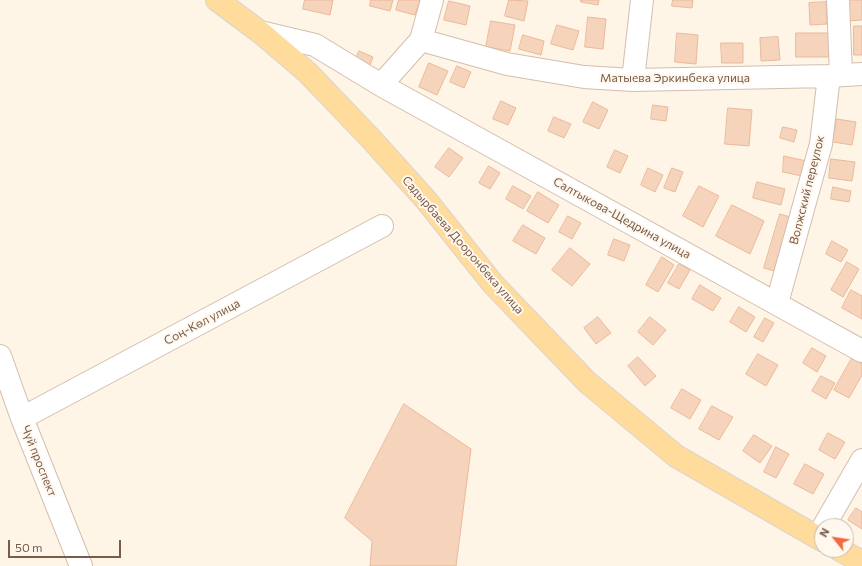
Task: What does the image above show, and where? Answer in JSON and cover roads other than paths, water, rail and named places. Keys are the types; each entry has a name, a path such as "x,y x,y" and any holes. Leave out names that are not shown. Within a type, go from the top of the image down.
{"main road":[{"name":"Садырбаева Дооронбека улица","path":"222,1 308,73 373,141 426,200 493,284 587,382 676,456 814,529"}],"street":[{"path":"381,85 421,40 432,0"},
{"path":"633,80 642,0"},
{"name":"Волжский переулок","path":"777,304 820,144 844,75 838,0"},
{"name":"Салтыкова-Щедрина улица","path":"260,32 315,45 381,85 862,350"},
{"name":"Матыева Эркинбека улица","path":"421,40 507,64 584,77 633,80 844,75"},
{"name":"Соң-Көл улица","path":"22,418 382,226"},
{"name":"Чүй проспект","path":"0,356 22,418 81,566"},
{"path":"830,518 862,460"}]}
